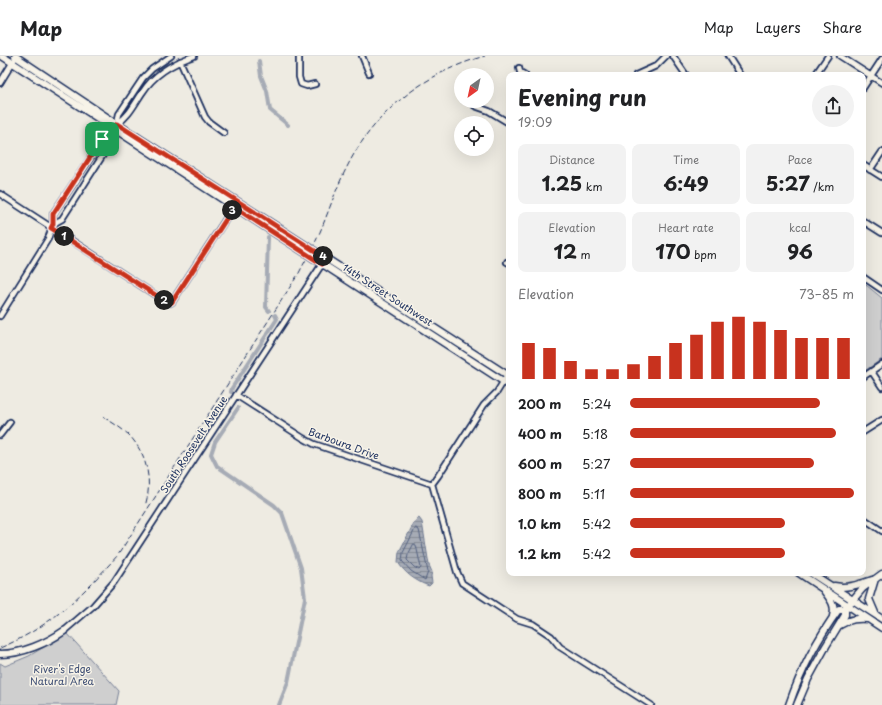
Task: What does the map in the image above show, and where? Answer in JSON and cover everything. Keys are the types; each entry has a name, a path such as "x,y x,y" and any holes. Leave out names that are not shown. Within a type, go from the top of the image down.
{"main road":[{"path":"2,56 114,129"},
{"path":"16,56 114,129"},
{"name":"14th Street Southwest","path":"114,129 326,258 506,378"},
{"name":"14th Street Southwest","path":"236,204 322,264 506,378"},
{"path":"789,705 799,677 811,653 832,618 839,609 846,607 864,588 882,574"},
{"path":"804,576 846,607 869,619 882,628"},
{"path":"816,576 880,618"},
{"path":"828,584 840,587 875,579"},
{"path":"875,579 869,599 872,608 880,618"},
{"path":"823,589 832,602 834,611 832,618"},
{"path":"797,705 808,679 845,615 846,607"},
{"path":"837,628 846,621 856,618 869,619"},
{"path":"0,654 8,654 40,644 64,631"}],"street":[{"path":"0,82 16,56"},
{"path":"52,226 62,219 110,144 119,114 143,78 152,69 171,56"},
{"path":"0,316 48,239 52,226 53,214 102,139 126,119 142,92 156,76 180,61 194,56"},
{"path":"299,56 299,77 301,84 307,86 315,84"},
{"path":"362,56 369,72"},
{"path":"643,72 656,66 666,56"},
{"path":"673,56 684,72"},
{"path":"728,56 738,72"},
{"path":"817,72 828,56"},
{"path":"840,56 865,72"},
{"path":"866,84 882,59"},
{"path":"180,61 205,117 209,122 224,133"},
{"path":"519,68 520,72"},
{"path":"866,73 882,83"},
{"path":"481,108 489,111 506,121"},
{"path":"870,170 882,152"},
{"path":"866,167 882,177"},
{"path":"0,194 52,226 166,302 170,303 236,204"},
{"path":"866,223 882,233"},
{"name":"South Roosevelt Avenue","path":"64,631 93,606 114,582 326,258"},
{"path":"866,279 882,290"},
{"path":"866,375 882,364"},
{"path":"872,372 882,387"},
{"path":"506,380 484,405 432,484 454,565 462,583 517,619 533,624 551,636 560,647 651,705"},
{"name":"Barboura Drive","path":"236,395 314,444 432,484"},
{"path":"866,430 882,420"},
{"path":"0,435 10,422"},
{"path":"866,520 882,531"}],"green space":[{"path":"866,285 882,298 882,359 866,370"},
{"name":"River's Edge Natural Area","path":"67,633 119,691 116,705 0,705 0,663 5,666 29,656"}],"water":[{"path":"419,518 422,522 429,565 432,572 432,583 429,586 411,577 398,562 399,552 415,521"}],"waterway":[{"path":"259,61 261,76 267,91 270,110 288,125"},
{"path":"268,237 266,307 269,311"},
{"path":"231,392 232,388 277,319 275,315"},
{"path":"238,408 215,442 211,454 217,466 274,505 282,513 301,568 305,598 288,682 279,705"}],"railway":[{"path":"0,648 35,630 65,609 118,555 299,273 318,237 339,183 347,167 358,147 372,129 387,112 404,97 423,84 442,72 485,56"},
{"path":"103,417 129,435 144,459 148,478 145,506"}],"route":[{"path":"117,124 326,258 322,264 234,207 172,302 166,302 51,228 53,224 53,214 102,139 112,133 117,124"}]}
